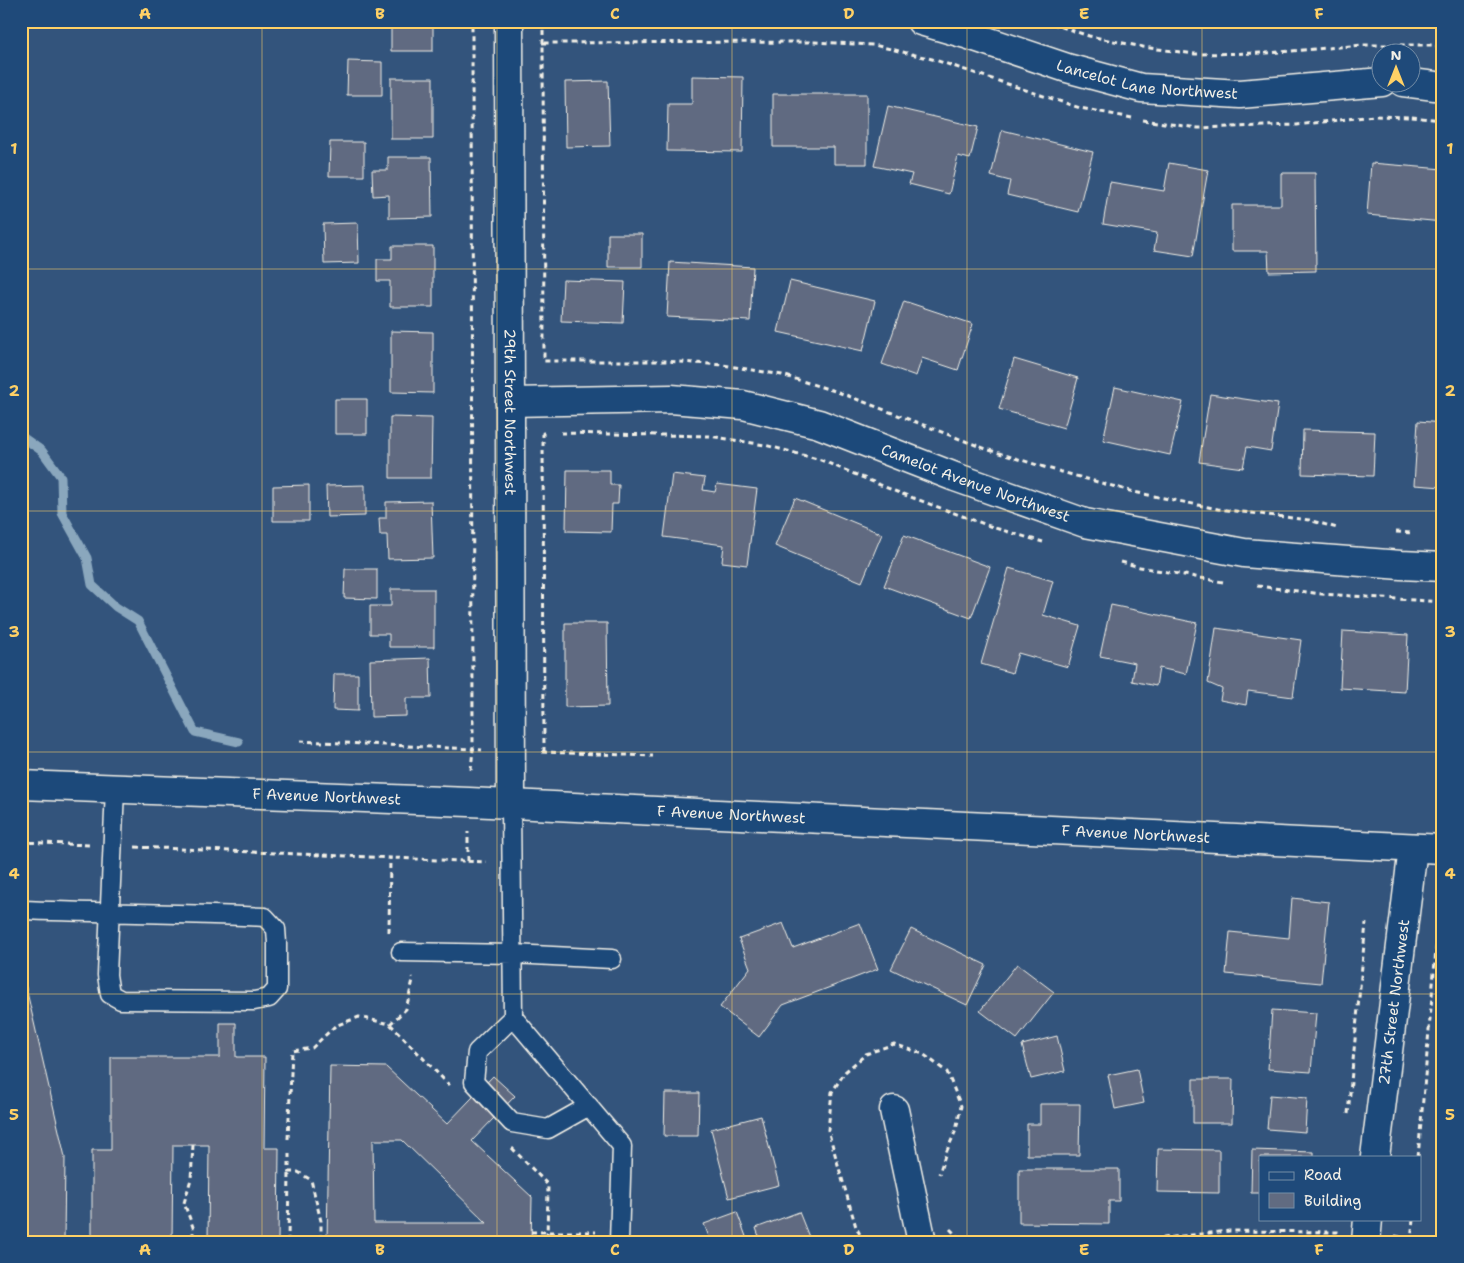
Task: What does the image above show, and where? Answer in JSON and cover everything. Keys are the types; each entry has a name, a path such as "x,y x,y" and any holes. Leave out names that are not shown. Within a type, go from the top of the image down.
{"street":[{"name":"29th Street Northwest","path":"509,21 511,804"},
{"name":"Lancelot Lane Northwest","path":"920,21 966,34 1067,68 1141,88 1240,94 1372,83"},
{"path":"1422,84 1443,87"},
{"name":"Camelot Avenue Northwest","path":"510,402 671,399 744,406 819,424 955,477 1085,523 1244,553 1401,566 1443,567"},
{"name":"F Avenue Northwest","path":"21,785 511,804 1443,849"},
{"name":"27th Street Northwest","path":"1375,1156 1413,848"},
{"path":"894,1110 922,1242"},
{"path":"1366,1242 1368,1220"}],"lane":[{"path":"21,910 110,913 264,918 276,929 278,943 278,989 269,998 254,1001 121,1000 110,994 107,974 110,913 112,846 115,789"},
{"path":"511,804 513,1017 622,1146 619,1237"},
{"path":"401,952 513,954 612,959"},
{"path":"513,1017 477,1052 474,1082 512,1123 548,1129 589,1106"}],"path":[{"path":"471,770 473,749 472,21"},
{"path":"1044,21 1089,36 1143,47 1195,54 1266,53 1364,45 1432,45 1443,47"},
{"path":"1343,529 1309,520 1218,509 1126,490 986,449 838,392 782,375 723,365 665,361 544,361 543,43 815,42 874,45 932,58 1080,108 1130,118 1198,128 1297,125 1373,116 1443,120"},
{"path":"544,752 543,433 709,436 765,445 821,460 898,492 986,524 1047,543"},
{"path":"1388,532 1416,534"},
{"path":"1112,560 1140,567 1226,582"},
{"path":"1255,586 1322,594 1443,602"},
{"path":"300,741 485,751"},
{"path":"535,752 653,756"},
{"path":"468,827 468,861"},
{"path":"21,842 512,863"},
{"path":"1418,1156 1439,915"},
{"path":"1348,1118 1366,923"},
{"path":"288,1139 292,1052 312,1048 335,1026 359,1017 390,1024 452,1087"},
{"path":"507,1143 548,1185 547,1242"},
{"path":"193,1145 191,1179 184,1203 193,1227 193,1242"},
{"path":"288,1242 289,1153"},
{"path":"289,1172 298,1172 310,1180 321,1221 321,1242"},
{"path":"1393,1235 1411,1240 1413,1220"},
{"path":"1127,1242 1229,1231 1337,1232 1338,1226"},
{"path":"531,1232 619,1237"}],"building":[{"path":"391,21 433,21 433,51 391,51"},
{"path":"348,61 382,62 382,95 347,95"},
{"path":"692,76 743,77 742,152 667,151 668,104 692,104"},
{"path":"391,78 433,78 433,139 391,139"},
{"path":"608,81 610,146 566,147 565,82"},
{"path":"773,94 867,94 867,164 834,164 834,147 773,147"},
{"path":"888,106 978,127 970,159 958,156 949,194 909,184 912,174 874,166"},
{"path":"1002,130 1093,152 1078,212 1007,195 1010,181 991,176"},
{"path":"330,142 364,142 364,176 329,176"},
{"path":"388,157 431,157 432,217 389,218 389,195 373,196 372,170 388,170"},
{"path":"1169,163 1208,170 1193,256 1154,250 1157,233 1103,224 1110,182 1164,191"},
{"path":"1371,163 1443,169 1443,222 1367,215"},
{"path":"1281,173 1315,173 1316,271 1269,272 1268,251 1232,251 1232,205 1281,205"},
{"path":"358,223 359,263 324,264 323,224"},
{"path":"608,234 642,234 642,267 608,267"},
{"path":"392,246 433,246 433,307 390,307 390,281 377,281 377,259 392,259"},
{"path":"670,262 753,267 750,321 667,317"},
{"path":"563,280 625,282 623,323 561,321"},
{"path":"790,281 875,301 863,351 778,332"},
{"path":"904,301 973,324 958,370 922,358 916,376 882,364"},
{"path":"391,331 433,332 433,393 391,392"},
{"path":"1014,359 1078,378 1064,428 999,409"},
{"path":"1115,387 1183,402 1170,455 1103,440"},
{"path":"1210,394 1278,404 1271,451 1247,447 1243,468 1199,462"},
{"path":"335,399 367,399 367,434 335,434"},
{"path":"390,417 432,418 431,478 390,478"},
{"path":"1418,421 1443,423 1443,487 1414,485"},
{"path":"1303,430 1375,432 1373,476 1302,474"},
{"path":"567,470 610,470 610,485 619,485 618,504 612,504 611,532 566,531"},
{"path":"672,474 705,478 703,490 715,492 717,484 757,489 747,565 722,562 724,545 664,537"},
{"path":"309,485 309,521 273,521 273,486"},
{"path":"365,485 365,516 327,517 326,486"},
{"path":"795,498 882,534 862,582 775,546"},
{"path":"431,501 433,558 388,559 387,535 380,535 379,518 386,518 386,502"},
{"path":"904,535 990,567 971,618 884,586"},
{"path":"1009,568 1053,581 1043,615 1080,626 1068,667 1018,653 1012,673 981,664"},
{"path":"345,569 377,569 377,599 344,598"},
{"path":"391,589 434,589 434,647 389,647 389,634 370,634 370,606 391,606"},
{"path":"1111,605 1197,623 1186,674 1159,668 1156,686 1132,681 1135,663 1100,656"},
{"path":"565,623 607,623 608,706 565,707"},
{"path":"1216,628 1301,640 1293,697 1248,691 1246,705 1220,700 1222,689 1208,683"},
{"path":"1343,631 1408,635 1405,692 1340,688"},
{"path":"430,658 431,698 406,698 406,716 371,717 370,660"},
{"path":"334,674 358,674 358,711 333,710"},
{"path":"1292,898 1329,902 1321,983 1226,974 1230,932 1289,938"},
{"path":"783,923 793,948 860,923 878,969 783,1005 759,1037 720,1007 750,968 739,939"},
{"path":"911,929 986,965 967,1005 891,969"},
{"path":"1017,964 1054,992 1017,1039 980,1011"},
{"path":"21,978 24,979 65,1157 64,1242 21,1242"},
{"path":"1272,1010 1316,1013 1311,1072 1268,1069"},
{"path":"220,1023 236,1023 236,1057 265,1057 264,1148 279,1148 278,1242 208,1242 209,1145 173,1145 172,1242 92,1242 92,1150 111,1150 111,1057 220,1057"},
{"path":"1057,1036 1065,1071 1031,1079 1022,1045"},
{"path":"330,1066 386,1067 447,1124 493,1076 515,1096 472,1141 532,1197 531,1242 327,1242","holes":["373,1140 402,1140 487,1223 374,1223"]},
{"path":"1137,1069 1144,1103 1115,1109 1108,1075"},
{"path":"1193,1079 1233,1079 1232,1123 1193,1123"},
{"path":"665,1093 699,1093 698,1136 664,1136"},
{"path":"1270,1095 1307,1098 1305,1132 1267,1129"},
{"path":"1040,1104 1080,1104 1079,1155 1027,1155 1027,1124 1040,1124"},
{"path":"761,1116 779,1185 729,1198 711,1129"},
{"path":"1158,1149 1219,1150 1219,1193 1157,1192"},
{"path":"1252,1150 1314,1152 1314,1156 1259,1156 1259,1193 1251,1193"},
{"path":"1019,1169 1119,1169 1119,1201 1109,1201 1109,1224 1019,1223"},
{"path":"737,1212 748,1242 711,1242 704,1224"},
{"path":"799,1212 811,1242 761,1242 756,1228"}],"waterway":[{"path":"21,436 42,451 61,477 62,513 87,558 92,585 116,607 138,621 195,732 239,742"}]}
